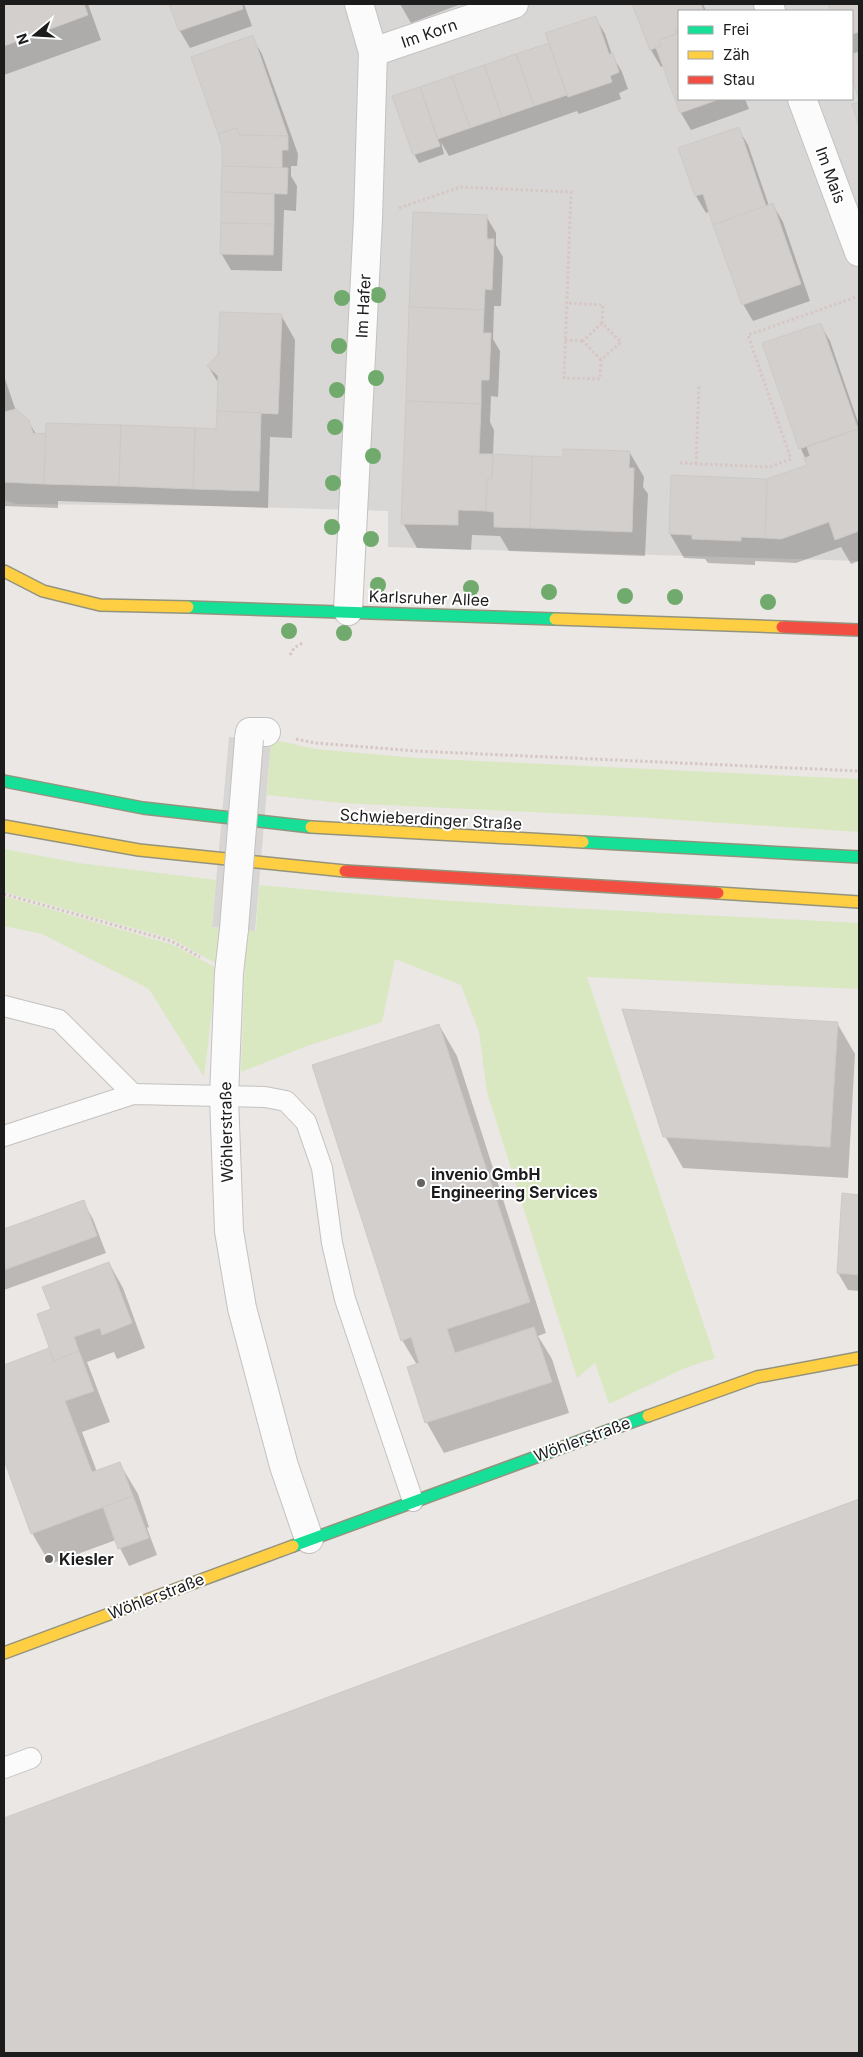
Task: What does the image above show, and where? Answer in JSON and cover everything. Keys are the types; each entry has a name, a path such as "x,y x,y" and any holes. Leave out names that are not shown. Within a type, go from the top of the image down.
{"street":[{"name":"Im Hafer","path":"348,611 368,219 372,52 359,4"},
{"name":"Im Korn","path":"372,52 514,4"},
{"name":"Im Mais","path":"802,100 859,252"},
{"name":"Karlsruher Allee","path":"4,571 44,590 100,605 348,611 859,630"},
{"name":"Wöhlerstraße","path":"258,736 230,973 224,1097 229,1231 242,1308 284,1466 309,1539"},
{"name":"Schwieberdinger Straße","path":"4,781 143,808 320,828 859,857"},
{"path":"4,826 139,850 315,869 859,902"},
{"name":"Wöhlerstraße","path":"4,1653 413,1500 757,1377 859,1358"}],"lane":[{"path":"4,1006 59,1020 133,1094"},
{"path":"4,1136 133,1094 265,1097 286,1101 306,1122 322,1168 332,1243 345,1299 413,1500"},
{"path":"4,1768 31,1758"}],"path":[{"path":"368,219 461,187 571,192 564,378 600,379 602,360 620,342 602,323"},
{"path":"680,463 770,467 791,459 748,335 859,296"},
{"path":"567,303 603,305 602,323 583,341"},
{"path":"565,340 583,341 602,360"},
{"path":"696,464 700,384"},
{"path":"258,736 416,751 859,771"},
{"path":"4,894 170,942 230,973"}],"shaded area":[{"path":"4,4 859,4 859,561 388,547 388,511 216,506 16,504 4,500"}],"green space":[{"path":"271,739 315,749 417,758 859,779 859,832 635,817 342,803 267,795"},
{"path":"4,849 79,863 216,880 212,927 221,928 217,964 172,939 4,892"},
{"path":"259,885 484,903 859,923 859,989 587,977 715,1358 685,1368 609,1404 595,1363 577,1378 487,1092 479,1032 461,985 395,959 382,1022 307,1046 241,1072 246,930 256,931"},
{"path":"4,896 171,944 217,968 204,1077 149,989 42,934 4,926"}],"pier":[{"path":"229,737 271,741 255,931 212,927"}],"building":[{"path":"4,4 84,4 88,15 4,46"},
{"path":"169,4 242,4 243,9 179,31"},
{"path":"632,4 701,4 704,10 678,10 676,34 659,40 661,46 650,50"},
{"path":"828,4 859,4 859,32 853,34 853,10 830,10"},
{"path":"596,16 609,54 613,53 619,72 610,76 612,82 568,97 545,33"},
{"path":"678,28 678,100 717,100 680,113 656,48 661,46 659,40 676,34 675,29"},
{"path":"253,35 288,136 239,135 237,128 218,134 191,57"},
{"path":"549,43 567,95 534,106 516,54"},
{"path":"859,52 859,100 853,80 853,54"},
{"path":"516,54 534,106 502,117 484,65"},
{"path":"484,65 502,117 470,128 452,76"},
{"path":"452,76 470,128 438,139 420,87"},
{"path":"420,87 440,146 413,155 392,96"},
{"path":"859,102 859,127 852,104"},
{"path":"739,127 766,206 713,225 703,194 695,196 678,148"},
{"path":"237,128 239,135 288,136 288,150 282,150 282,168 222,166 222,147 218,134"},
{"path":"222,166 288,168 287,194 221,192"},
{"path":"221,192 274,194 274,224 221,223"},
{"path":"773,203 801,284 742,305 713,225"},
{"path":"413,212 487,215 487,239 494,239 492,290 485,289 484,310 409,307"},
{"path":"221,223 274,224 273,255 220,254"},
{"path":"409,307 484,310 483,333 491,333 489,380 481,380 481,404 406,401"},
{"path":"220,312 282,314 278,414 217,411 218,376 207,366 218,354"},
{"path":"821,323 858,429 799,449 762,343"},
{"path":"406,401 481,404 479,454 493,454 492,479 487,479 486,511 458,510 458,525 401,524"},
{"path":"16,409 29,420 33,433 46,434 44,484 4,482 4,412"},
{"path":"217,411 261,413 259,491 193,489 195,428 216,429"},
{"path":"46,423 121,425 119,486 44,484"},
{"path":"121,425 195,428 193,489 119,486"},
{"path":"858,429 859,531 835,540 829,522 781,539 765,538 767,479 807,465 804,458 810,456 807,447"},
{"path":"563,449 630,451 629,468 634,468 632,532 530,528 532,456 563,457"},
{"path":"493,454 532,456 530,528 494,527 494,512 486,511 487,479 492,479"},
{"path":"671,475 767,479 765,538 741,537 741,541 692,539 692,535 669,534"},
{"path":"622,1009 838,1022 830,1147 663,1137"},
{"name":"invenio GmbH Engineering Services","path":"439,1024 530,1302 447,1329 455,1353 534,1327 552,1382 425,1423 407,1367 419,1363 411,1337 401,1341 312,1065"},
{"path":"842,1193 859,1195 859,1275 837,1273"},
{"path":"84,1200 97,1236 4,1270 4,1229"},
{"path":"109,1262 132,1323 102,1335 100,1328 74,1337 79,1351 54,1361 37,1314 51,1309 42,1287"},
{"path":"49,1348 54,1361 79,1351 94,1391 65,1401 92,1472 120,1462 133,1496 31,1534 4,1460 4,1365"},
{"path":"133,1496 149,1538 118,1549 103,1507"},
{"path":"859,1499 859,2053 4,2053 4,1818"}],"traffic: fast":[{"path":"188,607 555,619"},
{"path":"4,781 143,808 311,827"},
{"path":"583,842 859,857"},
{"path":"293,1546 648,1416"}],"traffic: slow":[{"path":"4,571 43,591 100,605 188,607"},
{"path":"555,619 782,627"},
{"path":"4,826 139,850 345,871"},
{"path":"311,827 583,842"},
{"path":"718,893 859,902"},
{"path":"648,1416 757,1377 859,1358"},
{"path":"4,1653 293,1546"}],"traffic: jam":[{"path":"782,627 859,630"},
{"path":"345,871 718,893"}],"place":[{"name":"invenio GmbH Engineering Services","path":"421,1183"},
{"name":"Kiesler","path":"49,1559"}]}
